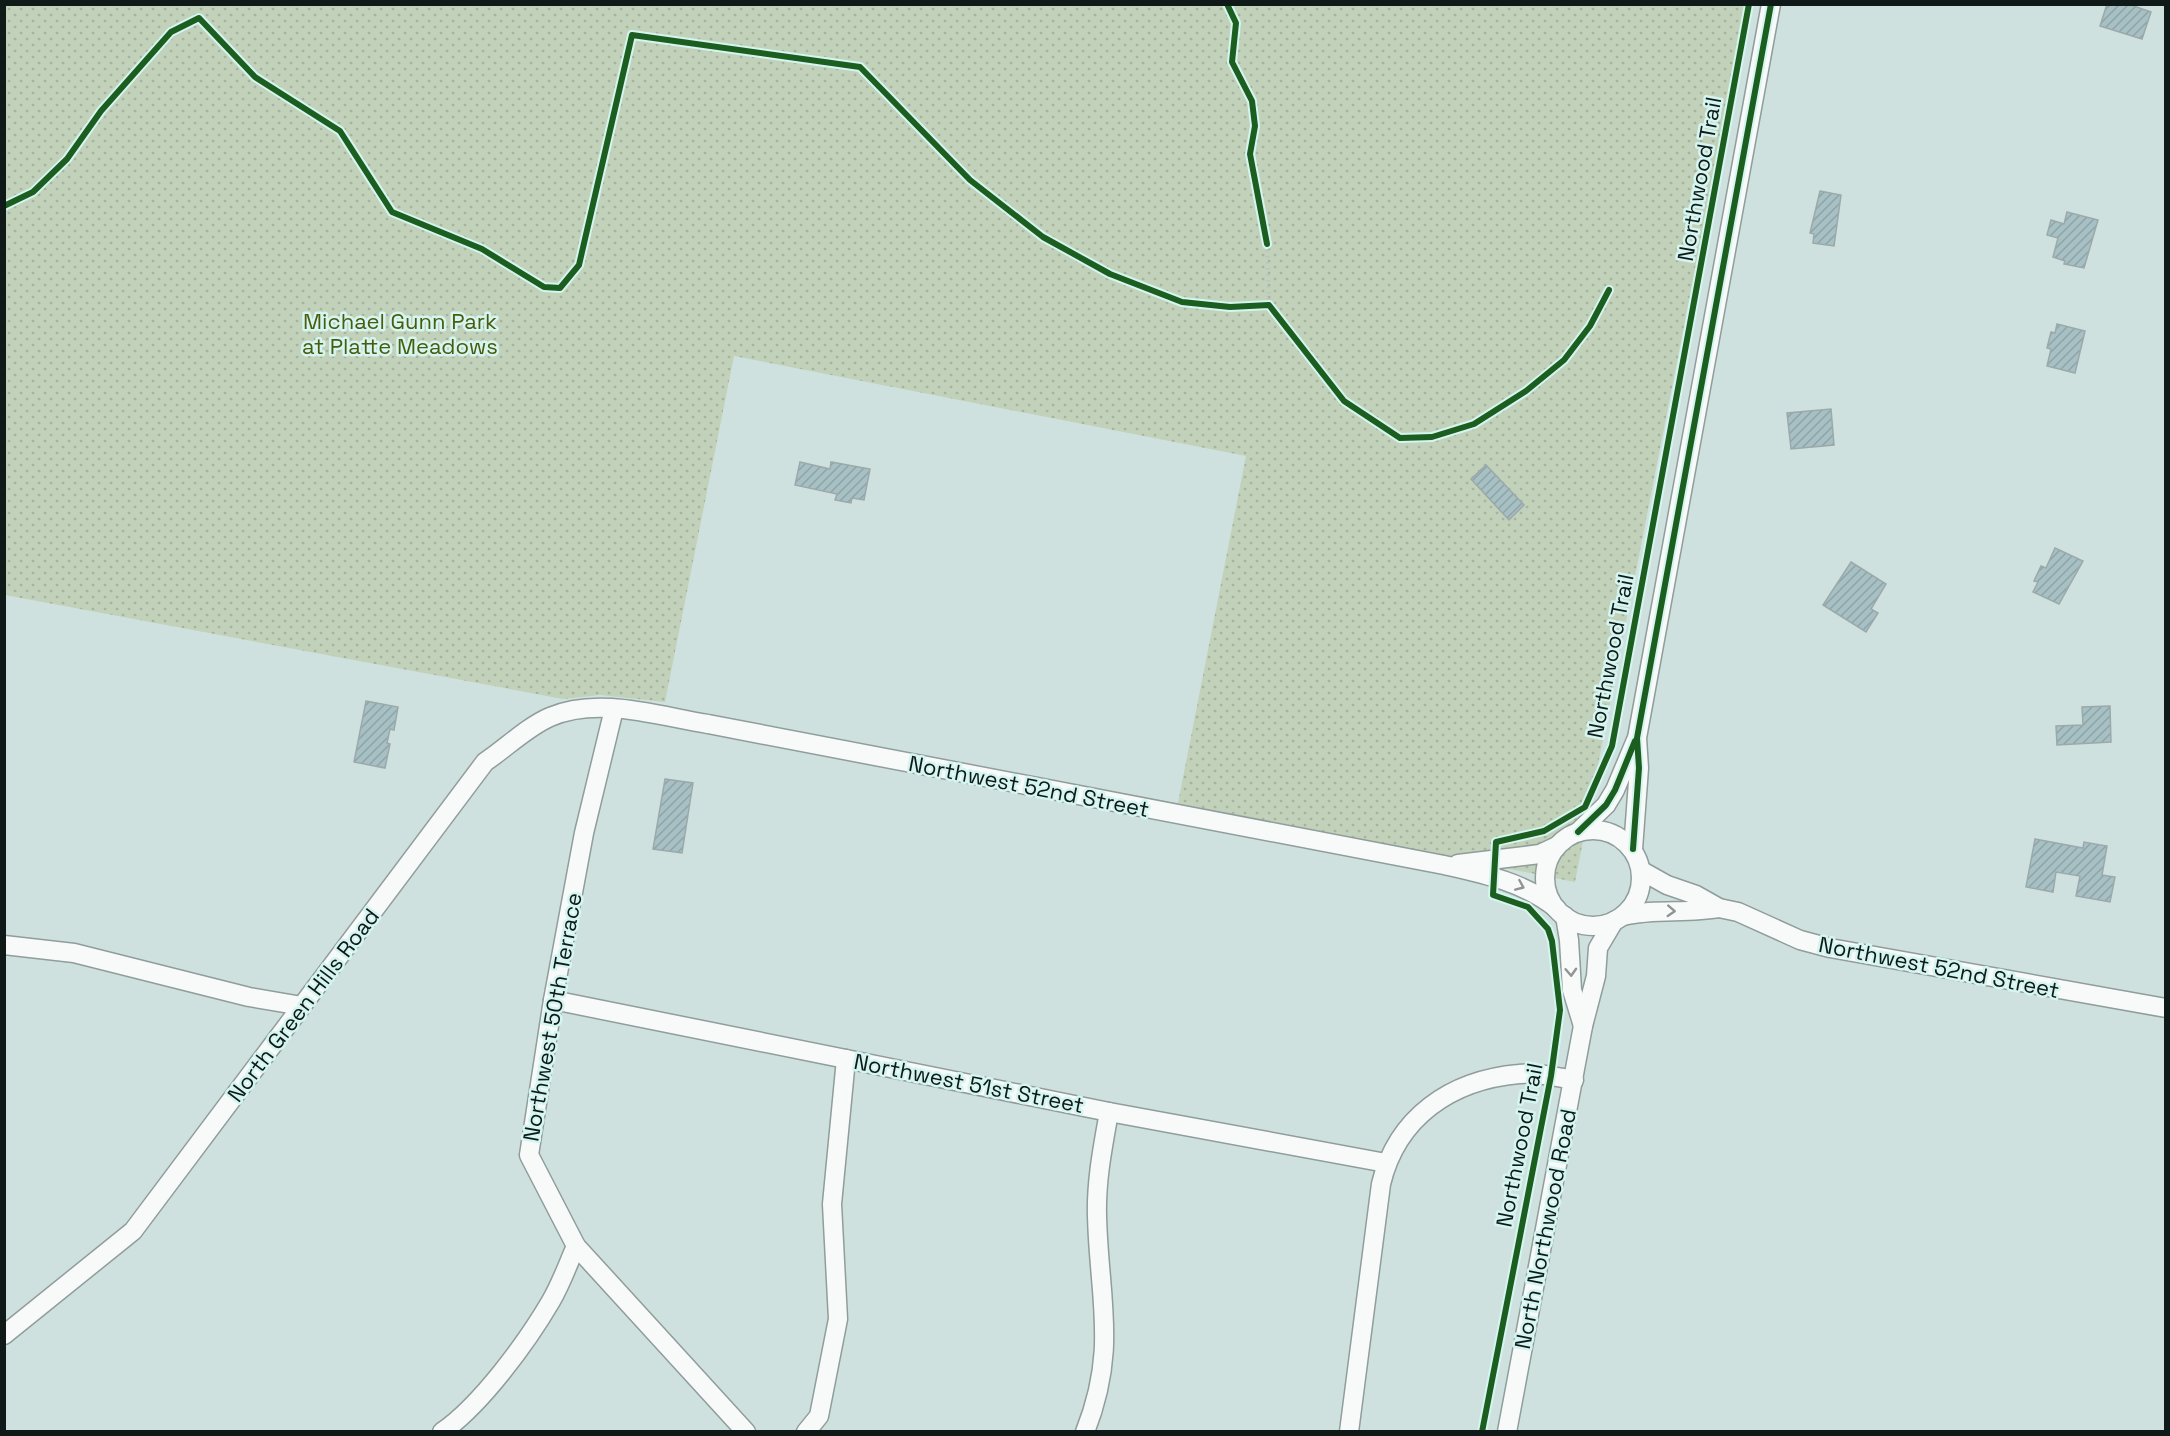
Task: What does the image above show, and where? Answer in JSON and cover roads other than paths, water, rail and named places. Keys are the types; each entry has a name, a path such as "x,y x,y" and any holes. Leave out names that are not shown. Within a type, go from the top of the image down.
{"street":[{"path":"1637,738 1639,768 1633,849 1641,871 1638,896 1619,918 1591,926 1560,912 1549,896 1545,871 1556,847 1578,832 1606,805 1616,790 1637,738 1771,4"},
{"name":"North Green Hills Road","path":"4,1335 134,1231 485,762 548,718 575,709 614,709"},
{"name":"Northwest 52nd Street","path":"614,709 1444,865 1516,884 1539,895 1560,912"},
{"name":"Northwest 50th Terrace","path":"614,709 584,833 553,1000 529,1155 576,1246 746,1431"},
{"path":"1578,832 1592,829 1607,831 1622,838 1633,849"},
{"name":"Northwest 52nd Street","path":"1444,865 1540,854 1556,847"},
{"name":"Northwest 52nd Street","path":"1641,871 1667,885 1696,895 1719,908 1738,912 1800,940 1830,948 2166,1008"},
{"name":"Northwest 52nd Street","path":"1619,918 1666,911 1692,913 1719,908"},
{"name":"North Northwood Road","path":"1560,912 1569,940 1572,990 1583,1026"},
{"name":"North Northwood Road","path":"1507,1431 1583,1026 1596,976 1598,948 1619,918"},
{"path":"4,945 74,953 249,997 302,1006"},
{"name":"Northwest 51st Street","path":"553,1000 1109,1112 1386,1163"},
{"path":"806,1431 819,1416 838,1318 832,1204 846,1059"},
{"path":"1349,1431 1386,1163 1403,1132 1425,1110 1451,1091 1519,1074 1574,1080"},
{"path":"1085,1431 1096,1403 1106,1343 1097,1173 1109,1112"},
{"path":"442,1431 462,1417 494,1381 551,1300 576,1246"}],"park label":[{"name":"Michael Gunn Park at Platte Meadows","path":"400,334"}]}
